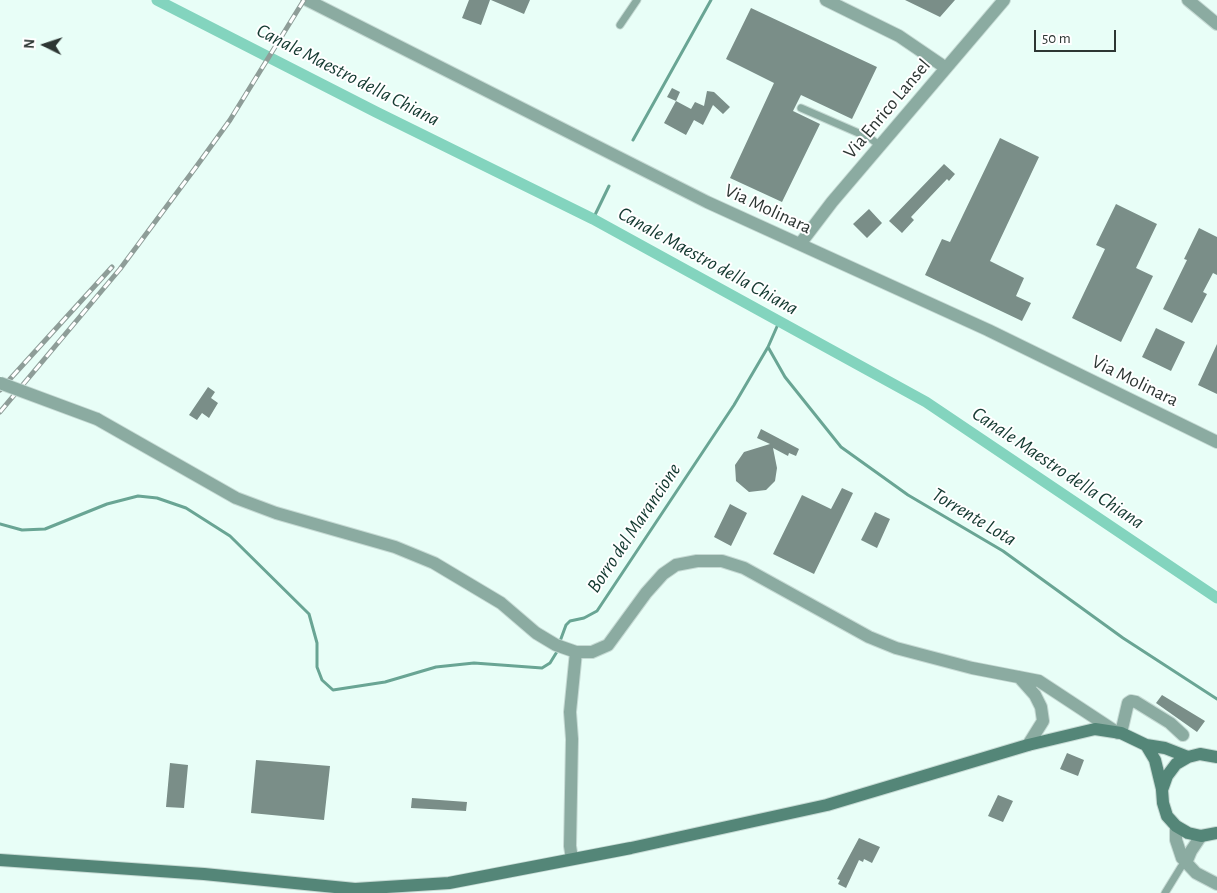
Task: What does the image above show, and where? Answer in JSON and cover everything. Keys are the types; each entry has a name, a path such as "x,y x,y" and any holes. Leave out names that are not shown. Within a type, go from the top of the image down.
{"main road":[{"path":"0,860 204,874 354,889 449,883 827,805 1056,737 1095,729 1120,733 1146,745 1164,748 1188,757"},
{"path":"1146,745 1155,760 1162,790 1162,803 1167,816 1176,826 1188,834 1201,836 1216,834"},
{"path":"1162,790 1171,770 1188,757 1200,754 1217,758"}],"street":[{"name":"Via Molinara","path":"307,0 596,147 800,244 988,330 1217,442"},
{"path":"826,0 899,36 926,52 946,68"},
{"name":"Via Enrico Lansel","path":"800,244 1004,0"},
{"path":"1188,0 1217,24"},
{"path":"0,383 97,419 236,498 276,513 395,547 434,563 501,603 536,633 556,645 576,652 592,652 608,645 646,593 663,574 676,566 697,561 722,561 744,568 869,637 896,648 972,668 1039,681 1120,733 1128,703 1131,702 1170,723 1183,735"},
{"path":"572,859 570,846 572,739 570,712 576,652"},
{"path":"1019,677 1038,702 1043,722 1056,737"},
{"path":"1038,702 1046,695 1055,692"},
{"path":"1028,745 1043,722"},
{"path":"1176,826 1179,853 1186,863 1196,873 1217,884"},
{"path":"1186,863 1201,836"}],"lane":[{"path":"620,25 637,0"},
{"path":"801,108 870,138 880,146"},
{"path":"1165,893 1181,867 1186,863"}],"building":[{"path":"469,0 490,0 481,25 462,18"},
{"path":"491,0 530,0 524,14"},
{"path":"905,0 955,0 940,17"},
{"path":"751,8 877,67 852,119 801,95 793,111 820,124 782,202 730,178 774,83 726,59"},
{"path":"672,88 680,92 676,101 667,97"},
{"path":"707,91 714,92 730,107 723,114 713,105 703,125 694,120 686,135 664,123 676,101 691,109 695,102 704,106"},
{"path":"1000,138 1039,157 990,261 1024,278 1016,296 1031,303 1022,321 925,275 942,239 950,242"},
{"path":"944,164 955,174 949,181 947,179 911,217 914,220 902,233 889,221"},
{"path":"1116,204 1157,224 1136,268 1153,276 1121,342 1072,318 1105,249 1096,245"},
{"path":"869,209 882,223 867,238 853,224"},
{"path":"1199,228 1217,237 1217,275 1213,273 1203,292 1207,294 1192,323 1163,309 1187,260 1184,259"},
{"path":"1156,328 1185,342 1171,371 1142,357"},
{"path":"1217,344 1217,394 1198,385"},
{"path":"208,387 215,392 211,398 218,403 209,418 202,413 197,420 189,415"},
{"path":"761,429 799,449 796,456 789,453 788,456 773,448 777,468 775,481 766,490 749,492 736,481 735,465 744,452 770,444 757,438"},
{"path":"842,488 853,493 814,574 773,554 802,495 831,509"},
{"path":"730,504 747,513 731,546 714,537"},
{"path":"875,512 890,519 877,548 861,540"},
{"path":"1162,695 1205,721 1197,732 1156,703"},
{"path":"1067,753 1084,760 1078,776 1060,769"},
{"path":"256,760 330,766 324,820 251,813"},
{"path":"170,763 188,765 184,808 166,807"},
{"path":"998,795 1013,801 1003,822 988,816"},
{"path":"412,798 467,802 466,811 411,808"},
{"path":"859,838 880,847 872,863 864,859 863,862 859,860 846,888 838,884 840,880 837,879"}],"waterway":[{"name":"Canale Maestro della Chiana","path":"157,0 376,112 593,219 926,402 1217,598"},
{"path":"633,140 711,0"},
{"path":"593,219 609,186"},
{"name":"Torrente Lota","path":"779,322 768,347 785,377 841,447 908,495 1003,551 1123,638 1217,699"},
{"name":"Borro del Marancione","path":"559,644 566,625 570,621 584,618 597,611 734,405 768,347"},
{"name":"Borro del Marancione","path":"0,524 22,530 45,529 107,504 138,496 157,498 186,508 230,536 309,614 317,643 317,667 322,680 333,690 385,682 436,667 474,663 542,668 550,663 558,650"}],"railway":[{"path":"0,412 120,269 196,167 230,120 304,0"},
{"path":"0,390 112,267"}]}
